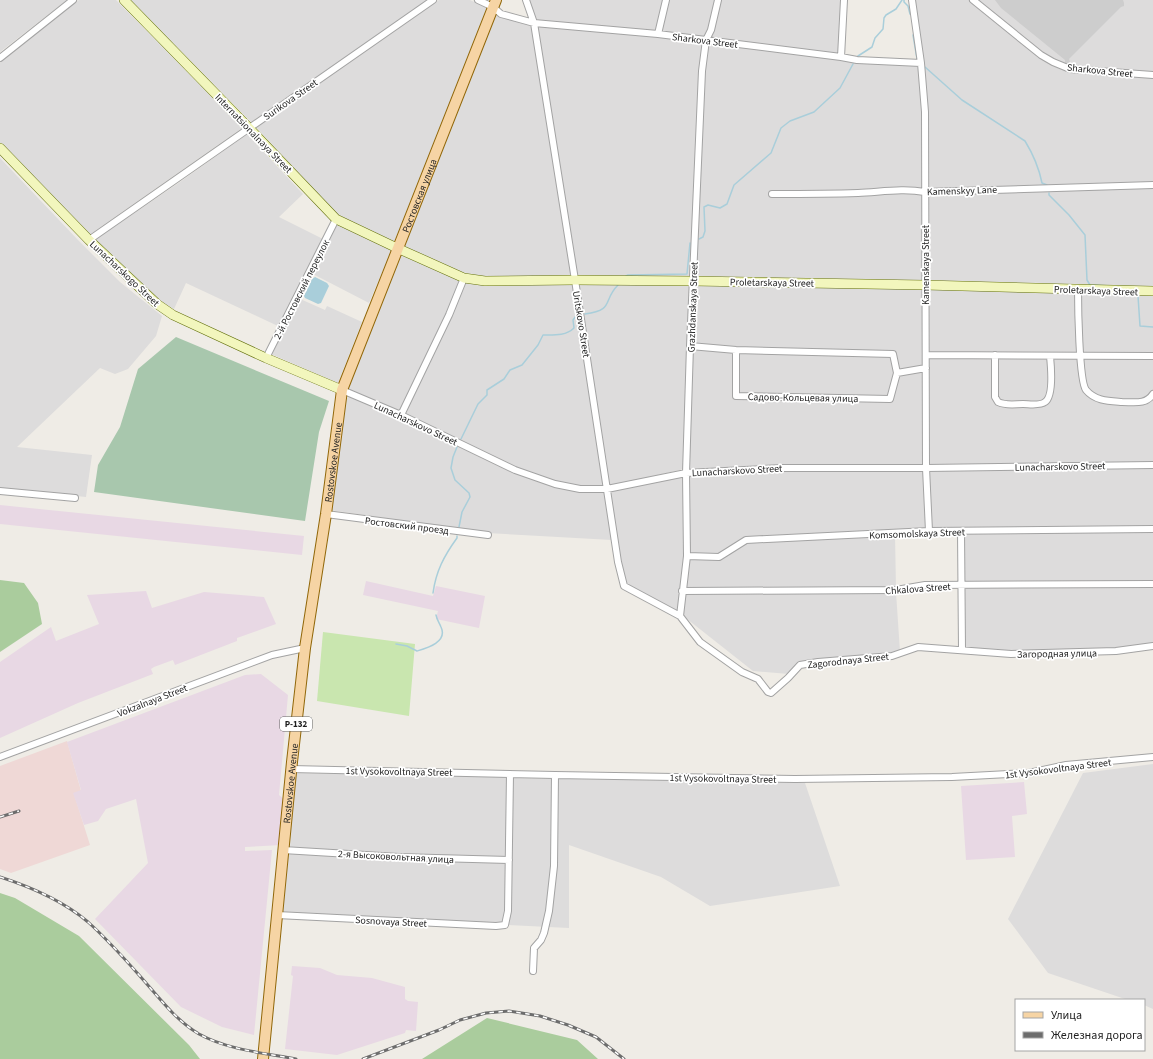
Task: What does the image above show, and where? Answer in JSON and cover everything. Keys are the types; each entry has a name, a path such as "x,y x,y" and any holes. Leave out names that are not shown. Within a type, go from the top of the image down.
{"main road":[{"name":"Ростовская улица","path":"342,390 494,4"},
{"name":"Rostovskoe Avenue","path":"263,1059 291,769 305,648 326,514 342,390"}],"street":[{"path":"0,58 73,0"},
{"name":"Internatsionalnaya Street","path":"124,0 336,219 397,248"},
{"name":"Surikova Street","path":"89,240 433,0"},
{"path":"478,0 494,4"},
{"name":"Uritskovo Street","path":"526,0 534,23 618,562 624,586 680,616"},
{"path":"658,34 666,0"},
{"name":"Grazhdanskaya Street","path":"680,616 687,556 686,473 702,71 706,40 711,30 718,0"},
{"path":"841,57 844,0"},
{"name":"Kamenskaya Street","path":"912,0 921,63 925,112 926,468 929,531"},
{"name":"Sharkova Street","path":"973,0 1041,55 1053,62 1070,69 1153,75"},
{"name":"Sharkova Street","path":"494,4 501,14 534,23 658,34 857,60 921,63"},
{"name":"Lunacharskogo Street","path":"0,148 89,240 157,304 173,315 266,358 342,390"},
{"name":"Kamenskyy Lane","path":"772,194 858,193 916,190 925,192 1153,185"},
{"name":"2-й Ростовский переулок","path":"266,358 336,219"},
{"name":"Proletarskaya Street","path":"397,248 464,278 485,281 693,281 1153,291"},
{"path":"401,415 449,315 464,278"},
{"path":"1078,289 1080,356 1082,383 1085,388 1092,395 1101,400 1107,401 1142,402 1146,401 1153,394"},
{"name":"Садово-Кольцевая улица","path":"690,346 736,350 893,354 897,373 890,399 736,396 736,350"},
{"path":"926,355 1153,356"},
{"path":"995,355 995,397 998,402 1005,404 1041,404 1048,399 1051,380 1050,356"},
{"path":"897,373 926,368"},
{"name":"Lunacharskovo Street","path":"342,390 401,415 515,470 554,484 580,489 607,489 686,473 782,468 1153,465"},
{"path":"0,491 75,498"},
{"name":"Ростовский проезд","path":"326,514 488,535"},
{"name":"Komsomolskaya Street","path":"687,556 719,557 746,540 929,531 1153,529"},
{"path":"961,531 962,650"},
{"name":"Chkalova Street","path":"682,591 896,590 925,585 1153,584"},
{"name":"Zagorodnaya Street","path":"680,616 700,642 742,672 758,679 768,692 771,693 800,665 818,662 892,656 918,647 962,650"},
{"name":"Загородная улица","path":"962,650 1011,654 1116,652 1153,646"},
{"name":"Vokzalnaya Street","path":"0,757 272,655 305,648"},
{"name":"1st Vysokovoltnaya Street","path":"291,769 795,779 952,777 1029,773 1066,766 1153,757"},
{"path":"508,860 510,774"},
{"path":"533,971 534,948 541,940 544,933 550,903 554,866 555,775"},
{"name":"2-я Высоковольтная улица","path":"284,850 399,857 508,860"},
{"name":"Sosnovaya Street","path":"277,915 426,923 496,926 504,925 508,911 508,860"}],"shaded area":[{"path":"0,0 67,0 0,52"},
{"path":"79,0 116,0 242,128 89,235 0,143 0,63"},
{"path":"131,0 428,0 251,122"},
{"path":"439,0 470,0 489,9 394,242 338,216 256,127"},
{"path":"529,0 716,0 709,29 705,38 657,31 536,20"},
{"path":"720,0 843,0 839,55 709,39"},
{"path":"914,0 970,0 1052,64 1153,77 1153,286 928,280 928,191"},
{"path":"976,0 1153,0 1153,73 1071,67 1042,53"},
{"path":"995,0 1123,0 1124,6 1121,7 1069,59 1070,62 1067,64 1065,63 1065,60 1001,8"},
{"path":"495,15 533,26 573,276 486,277 462,272 403,246"},
{"path":"538,26 658,36 703,42 691,276 576,276"},
{"path":"708,42 918,65 922,111 922,280 695,276 705,71"},
{"path":"247,134 303,194 279,217 323,239 280,327 186,283 174,309 160,301 95,240"},
{"path":"0,158 120,282 162,316 156,336 128,369 115,374 100,368 17,447 92,455 86,497 0,488"},
{"path":"336,223 392,249 369,303 311,273"},
{"path":"399,254 461,281 447,314 400,412 348,389"},
{"path":"464,283 485,286 574,284 604,486 579,487 555,482 516,468 404,413"},
{"path":"579,284 689,286 684,469 609,486"},
{"path":"695,286 922,289 924,466 689,470"},
{"path":"928,289 1153,295 1153,463 928,465"},
{"path":"298,298 325,310 327,306 362,322 338,383 271,354"},
{"path":"349,397 399,417 554,486 605,492 612,540 487,533 330,510 346,399"},
{"path":"1153,467 1153,527 931,530 928,470"},
{"path":"782,470 924,470 926,530 745,538 719,555 689,555 689,474"},
{"path":"684,475 685,556 678,612 626,584 619,562 610,491"},
{"path":"0,505 304,536 302,555 0,524"},
{"path":"1153,531 1153,582 963,583 963,533"},
{"path":"895,534 896,589 684,589 689,558 719,558 747,541"},
{"path":"366,581 433,596 436,586 485,596 479,628 436,619 438,611 363,595"},
{"path":"1153,585 1153,645 1116,650 1012,652 963,649 962,587"},
{"path":"146,591 152,608 204,592 264,597 276,624 237,638 237,641 175,665 173,660 154,667 151,669 153,674 78,703 0,738 0,662 51,627 56,641 99,624 87,595"},
{"path":"684,592 896,592 900,652 800,663 789,674 753,671 682,615"},
{"path":"261,674 288,695 279,795 285,800 281,845 245,847 245,851 272,850 254,1035 222,1027 181,1007 95,919 148,863 136,799 106,809 98,821 84,825 73,793 81,790 67,742 245,675"},
{"path":"67,741 81,791 74,794 90,845 11,873 0,869 0,766"},
{"path":"1153,764 1153,1009 1145,1005 1145,999 1125,999 1048,973 1008,919 1083,773"},
{"path":"295,773 508,777 507,859 399,855 290,847"},
{"path":"512,778 805,783 840,886 710,906 661,877 569,845 569,928 507,925"},
{"path":"1024,782 1027,814 1012,816 1015,857 966,860 961,786"},
{"path":"289,853 507,862 506,911 503,923 282,913"},
{"path":"292,966 320,968 337,975 372,978 405,987 405,999 408,1001 418,1002 416,1031 406,1030 405,1033 337,1055 285,1049 293,976 291,975"}],"green space":[{"path":"176,337 329,401 319,432 305,521 94,492 98,465 120,427 138,369"},
{"path":"0,580 24,583 38,603 42,624 0,652"},
{"path":"323,632 415,644 409,716 317,701"},
{"path":"0,893 15,898 79,936 189,1045 200,1059 0,1059"},
{"path":"487,1018 577,1040 598,1059 422,1059"}],"water":[{"path":"315,277 327,283 329,286 321,303 318,304 305,298 304,296 312,279"}],"waterway":[{"path":"858,56 872,47 875,38 883,29 884,18 896,9 902,0"},
{"path":"904,0 908,6 910,14"},
{"path":"913,35 917,59"},
{"path":"699,239 703,237 705,231 704,207 708,205 720,208 727,204 734,185 771,153 781,128 790,121 814,112 840,88 853,64"},
{"path":"925,67 962,100 1025,141 1031,151 1042,183 1047,185"},
{"path":"1049,193 1049,195 1069,215 1085,235 1087,280 1090,285 1136,287"},
{"path":"626,276 687,274 690,243"},
{"path":"585,314 601,310 607,304 610,296 618,285"},
{"path":"1138,296 1140,326 1153,327"},
{"path":"461,439 478,404 487,395 487,390 504,379 510,370 522,365 538,345 543,335 564,334 571,331 574,328 573,320 576,316"},
{"path":"457,447 451,468 455,480 469,493 470,497 462,512 459,527"},
{"path":"433,593 441,564 457,536"},
{"path":"396,644 407,646 417,651 435,644 442,637 441,627 436,615"}],"railway":[{"path":"0,817 19,811"},
{"path":"0,877 46,895 78,914 101,934 182,1022 199,1034 222,1044 259,1053 296,1059"},
{"path":"363,1059 439,1030 460,1020 486,1013 509,1011 540,1016 568,1025 596,1037 624,1059"}]}
